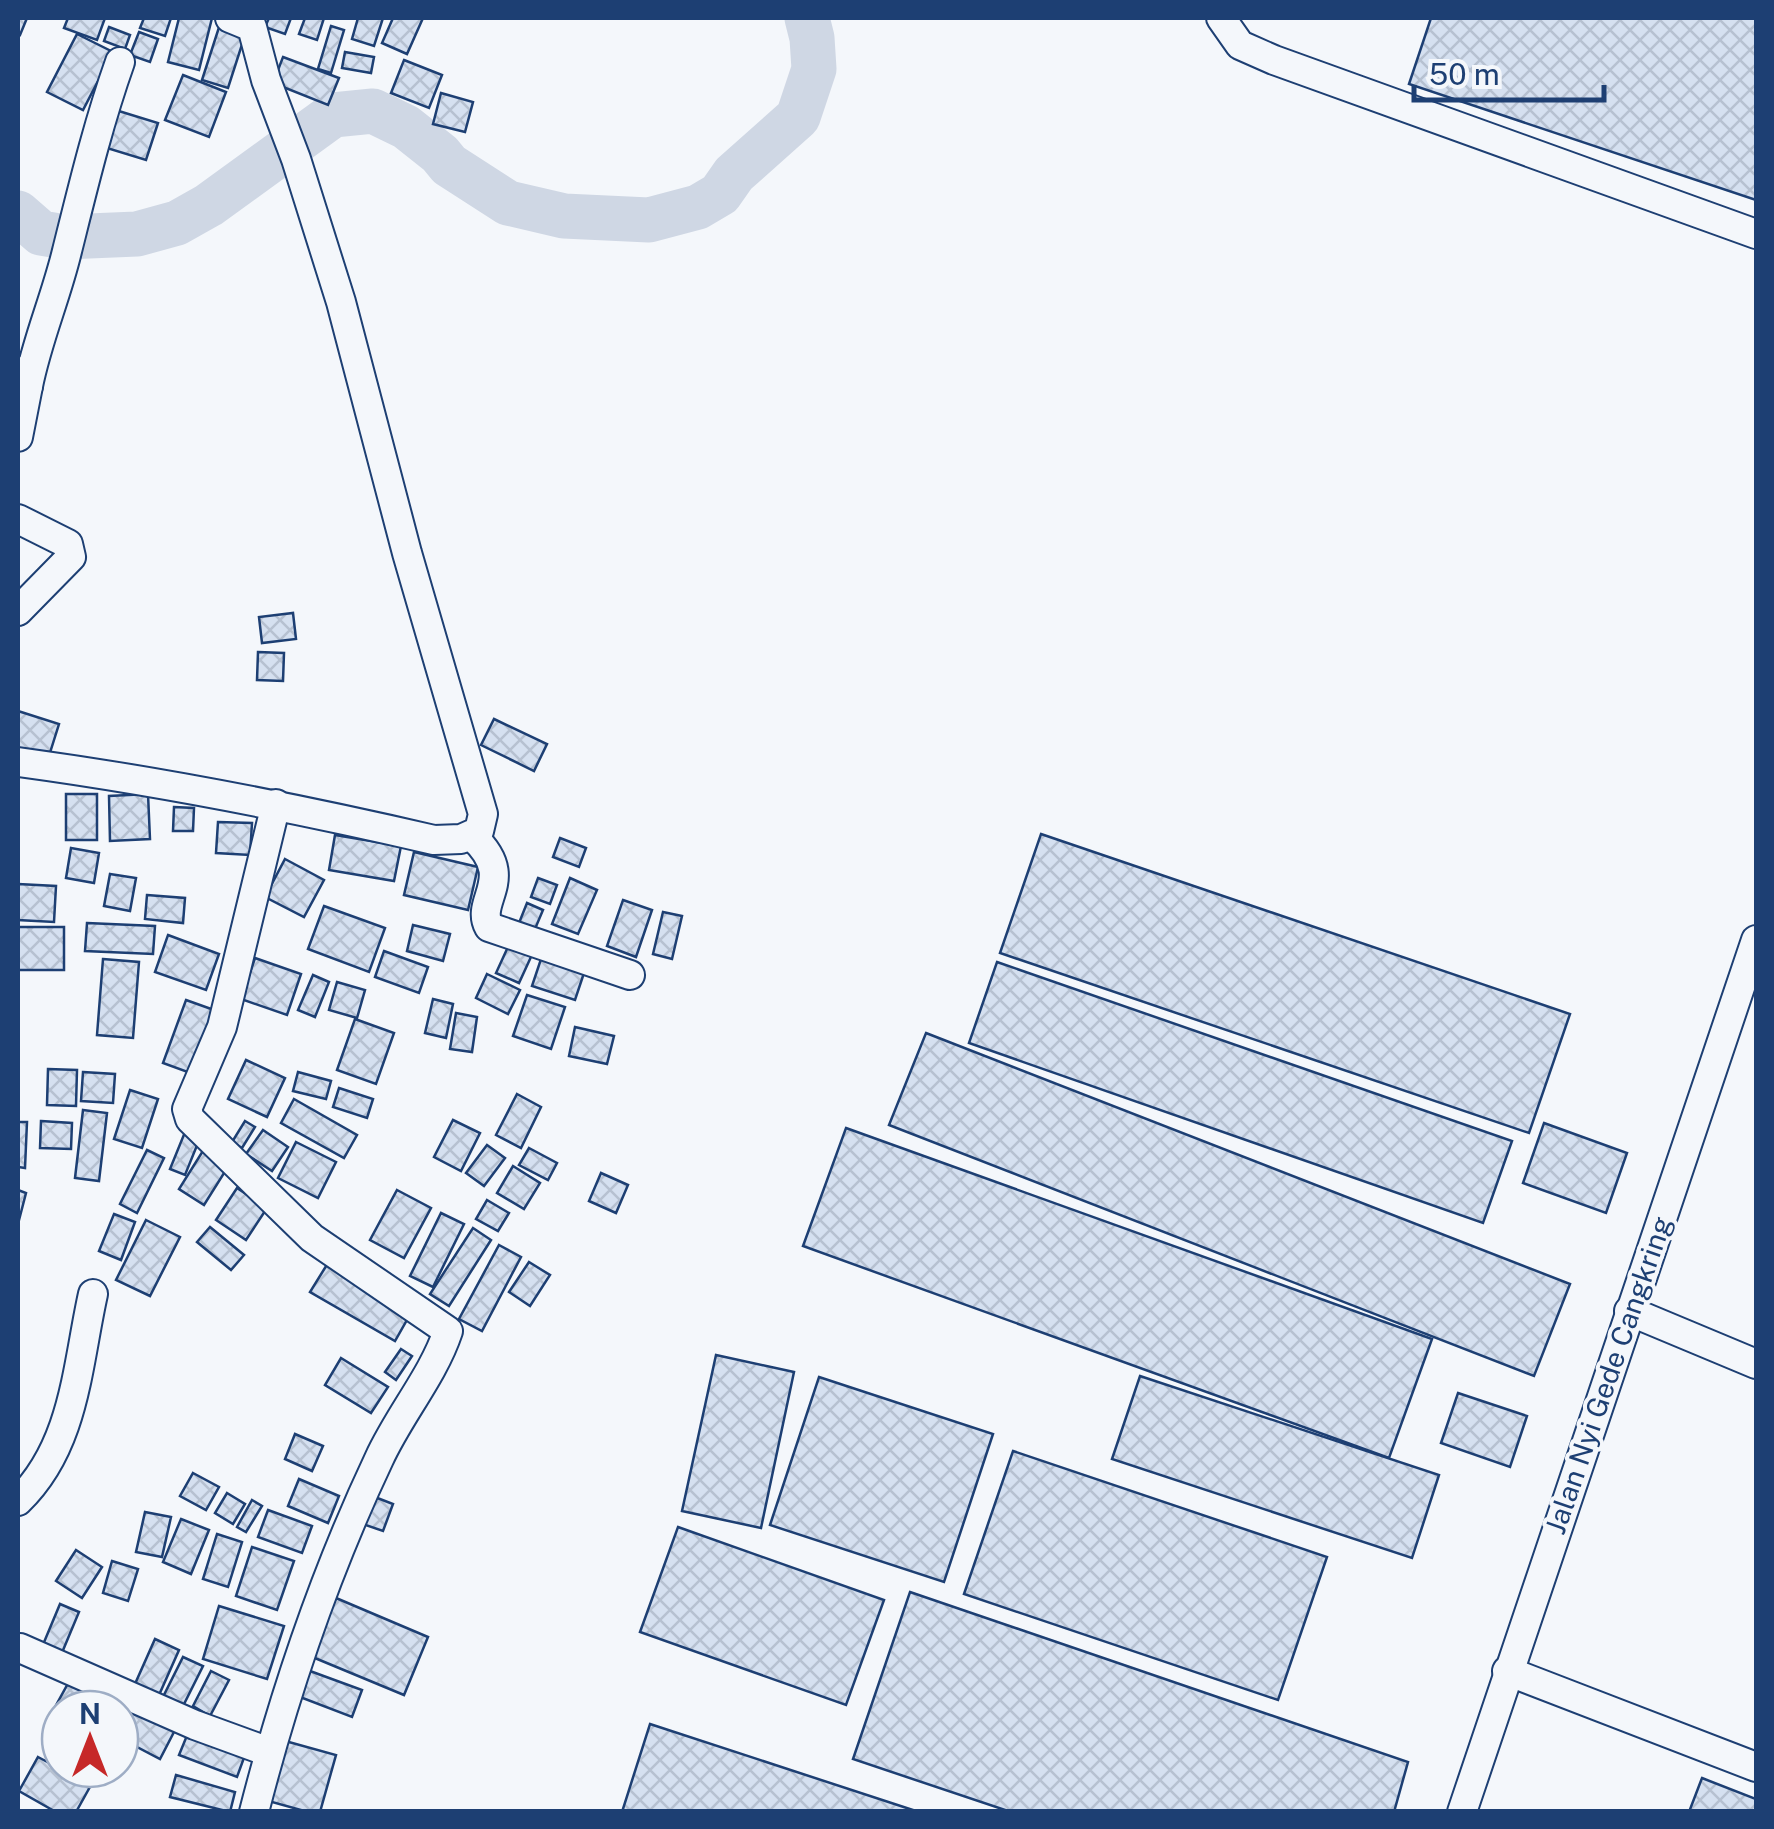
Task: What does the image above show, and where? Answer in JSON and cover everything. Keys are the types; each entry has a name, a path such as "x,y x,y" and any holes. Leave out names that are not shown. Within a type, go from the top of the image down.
{"street":[{"path":"18,762 136,778 276,804 434,840 473,836 479,831 484,814 341,302 296,159 266,80 252,28 230,18"},
{"path":"1221,18 1240,45 1274,60 1756,234"},
{"path":"18,437 23,377 67,254 75,209 120,62"},
{"path":"18,519 68,544 71,557 18,611"},
{"path":"254,1812 278,1719 358,1504 448,1330 312,1238 190,1119 187,1109 222,1027 276,804"},
{"path":"473,836 488,851 494,869 485,917 489,927 630,975"},
{"name":"Jalan Nyi Gede Cangkring","path":"1462,1812 1756,940"},
{"path":"18,1501 46,1466 69,1417 93,1294"},
{"path":"1629,1310 1756,1364"},
{"path":"20,1648 195,1725 269,1752"},
{"path":"1507,1671 1756,1767"}],"building":[{"path":"18,18 27,18 20,35 18,34"},
{"path":"68,18 105,18 97,40 64,28"},
{"path":"144,18 171,18 165,36 140,28"},
{"path":"179,18 212,18 199,70 168,62"},
{"path":"269,18 291,18 285,34 265,27"},
{"path":"305,18 324,18 317,40 299,34"},
{"path":"358,18 383,18 374,46 352,39"},
{"path":"393,18 423,18 407,54 382,43"},
{"path":"1431,18 1756,18 1756,200 1409,84"},
{"path":"221,21 247,29 228,88 202,80"},
{"path":"331,26 344,30 331,73 318,69"},
{"path":"109,27 130,35 125,49 104,41"},
{"path":"139,32 158,39 150,62 130,55"},
{"path":"77,34 113,52 83,110 47,92"},
{"path":"345,52 374,57 371,73 342,68"},
{"path":"283,57 339,78 328,105 273,83"},
{"path":"404,60 442,75 429,108 391,93"},
{"path":"183,75 226,92 209,137 165,120"},
{"path":"441,93 473,102 465,132 433,124"},
{"path":"109,108 158,123 146,160 97,145"},
{"path":"293,613 296,639 262,643 259,617"},
{"path":"258,652 284,653 283,681 257,680"},
{"path":"18,711 59,724 48,759 18,750"},
{"path":"494,719 547,744 534,771 481,745"},
{"path":"66,794 97,794 97,840 66,840"},
{"path":"148,794 150,839 110,841 109,796"},
{"path":"174,807 194,808 193,831 173,831"},
{"path":"218,822 252,823 250,855 216,853"},
{"path":"1041,834 1570,1014 1529,1133 1000,953"},
{"path":"335,835 401,846 394,881 329,870"},
{"path":"560,838 586,848 579,867 553,857"},
{"path":"71,848 99,853 94,883 66,878"},
{"path":"414,852 478,867 468,910 404,895"},
{"path":"285,859 324,880 304,917 265,897"},
{"path":"110,874 136,878 130,911 104,906"},
{"path":"538,878 557,885 550,904 531,897"},
{"path":"570,878 597,890 578,934 552,924"},
{"path":"18,884 56,886 54,922 18,920"},
{"path":"147,895 185,898 183,923 145,919"},
{"path":"623,900 652,910 636,957 607,946"},
{"path":"527,903 543,910 535,929 519,923"},
{"path":"324,906 385,928 369,972 308,949"},
{"path":"663,912 682,916 672,959 653,954"},
{"path":"87,923 155,926 153,954 85,951"},
{"path":"413,925 450,934 443,961 407,951"},
{"path":"18,927 64,927 64,970 18,970"},
{"path":"168,935 219,954 206,990 155,972"},
{"path":"513,936 536,946 519,983 496,973"},
{"path":"384,951 428,967 419,993 375,977"},
{"path":"542,956 585,970 575,1000 532,986"},
{"path":"255,958 301,974 287,1015 241,999"},
{"path":"103,959 139,962 133,1038 97,1035"},
{"path":"997,962 1512,1141 1483,1223 969,1043"},
{"path":"487,974 520,990 508,1014 476,998"},
{"path":"313,975 329,982 315,1017 298,1010"},
{"path":"337,982 365,990 357,1018 329,1010"},
{"path":"527,995 565,1007 551,1049 513,1036"},
{"path":"433,999 453,1004 446,1038 425,1033"},
{"path":"186,1000 217,1011 193,1074 163,1063"},
{"path":"456,1013 477,1017 472,1052 450,1049"},
{"path":"355,1019 394,1033 376,1084 337,1070"},
{"path":"575,1027 614,1036 607,1064 569,1056"},
{"path":"926,1033 1570,1284 1534,1376 889,1125"},
{"path":"246,1060 285,1078 267,1117 228,1099"},
{"path":"48,1069 77,1070 76,1106 47,1105"},
{"path":"83,1072 115,1074 113,1103 81,1101"},
{"path":"298,1072 331,1081 326,1099 293,1091"},
{"path":"339,1088 373,1099 367,1118 333,1107"},
{"path":"130,1090 158,1099 142,1148 114,1139"},
{"path":"517,1094 541,1107 521,1148 496,1135"},
{"path":"294,1099 357,1135 344,1158 281,1123"},
{"path":"83,1110 107,1113 99,1181 75,1178"},
{"path":"453,1120 480,1133 461,1171 434,1157"},
{"path":"41,1121 72,1123 71,1149 40,1148"},
{"path":"245,1121 255,1127 242,1148 232,1142"},
{"path":"18,1122 27,1122 25,1168 18,1167"},
{"path":"1544,1123 1627,1153 1606,1213 1523,1183"},
{"path":"846,1128 1432,1339 1389,1458 803,1246"},
{"path":"263,1130 288,1147 272,1171 246,1154"},
{"path":"185,1132 200,1138 185,1175 170,1169"},
{"path":"296,1142 336,1162 318,1198 278,1178"},
{"path":"487,1145 505,1158 484,1186 466,1173"},
{"path":"206,1146 231,1162 204,1205 179,1189"},
{"path":"529,1148 557,1163 548,1180 519,1165"},
{"path":"147,1150 164,1158 137,1213 120,1204"},
{"path":"513,1166 540,1183 524,1209 497,1193"},
{"path":"601,1173 628,1185 616,1213 589,1201"},
{"path":"237,1188 267,1208 246,1240 216,1220"},
{"path":"18,1190 26,1193 18,1224"},
{"path":"397,1190 431,1208 404,1258 370,1240"},
{"path":"487,1200 509,1213 498,1231 476,1219"},
{"path":"441,1213 464,1224 433,1287 410,1276"},
{"path":"114,1214 135,1222 121,1260 99,1251"},
{"path":"146,1220 180,1237 150,1296 116,1280"},
{"path":"210,1227 244,1255 231,1270 197,1242"},
{"path":"473,1228 491,1240 449,1306 430,1294"},
{"path":"499,1245 521,1257 482,1331 459,1319"},
{"path":"529,1262 550,1275 530,1306 509,1292"},
{"path":"328,1263 412,1311 395,1341 310,1292"},
{"path":"401,1349 412,1356 396,1380 385,1372"},
{"path":"716,1355 794,1372 761,1528 682,1511"},
{"path":"341,1358 388,1387 371,1413 325,1385"},
{"path":"1140,1376 1439,1475 1412,1558 1112,1459"},
{"path":"819,1377 993,1434 944,1582 770,1525"},
{"path":"1458,1393 1527,1416 1510,1467 1441,1443"},
{"path":"295,1434 323,1446 312,1471 285,1459"},
{"path":"1013,1451 1327,1557 1278,1700 964,1594"},
{"path":"193,1473 219,1487 206,1510 180,1496"},
{"path":"299,1479 339,1496 328,1523 288,1506"},
{"path":"227,1493 245,1504 233,1524 215,1513"},
{"path":"367,1494 393,1504 383,1531 357,1522"},
{"path":"252,1500 262,1506 246,1532 237,1527"},
{"path":"268,1510 312,1526 302,1553 258,1537"},
{"path":"145,1512 171,1517 162,1557 136,1552"},
{"path":"181,1519 209,1530 191,1574 163,1562"},
{"path":"678,1527 884,1600 846,1705 640,1632"},
{"path":"217,1534 242,1542 228,1587 203,1579"},
{"path":"252,1547 294,1561 277,1610 236,1596"},
{"path":"76,1550 102,1567 82,1598 56,1581"},
{"path":"112,1561 138,1569 128,1601 103,1593"},
{"path":"910,1592 1408,1762 1394,1812 1011,1812 853,1759"},
{"path":"336,1598 428,1637 404,1695 310,1656"},
{"path":"60,1604 79,1612 61,1655 42,1647"},
{"path":"219,1606 284,1626 267,1679 203,1659"},
{"path":"155,1639 179,1650 159,1695 135,1684"},
{"path":"183,1657 203,1666 183,1706 163,1697"},
{"path":"211,1671 229,1680 210,1716 193,1706"},
{"path":"310,1671 362,1690 352,1717 300,1697"},
{"path":"71,1678 91,1689 65,1689"},
{"path":"140,1711 175,1730 160,1759 140,1748"},
{"path":"650,1724 919,1812 622,1812"},
{"path":"188,1733 245,1755 237,1777 179,1755"},
{"path":"278,1739 336,1755 320,1812 261,1799"},
{"path":"38,1757 40,1789 89,1789 76,1812 56,1812 19,1791"},
{"path":"176,1775 235,1792 230,1812 170,1797"},
{"path":"1702,1778 1756,1799 1756,1812 1689,1812"}],"waterway":[{"path":"18,213 41,233 65,237 137,234 177,223 209,205 333,115 373,111 406,127 449,165 508,203 564,216 649,220 698,207 720,194 734,174 798,117 814,69 807,18"}]}
